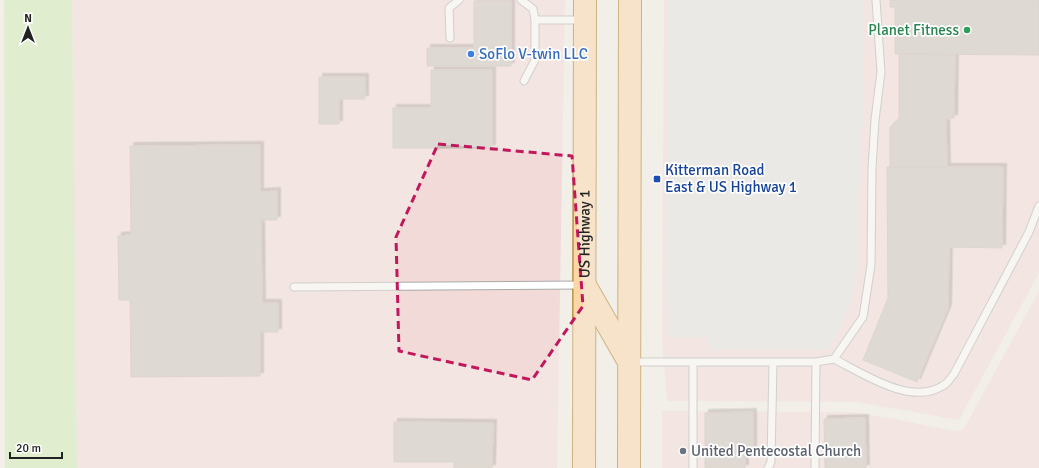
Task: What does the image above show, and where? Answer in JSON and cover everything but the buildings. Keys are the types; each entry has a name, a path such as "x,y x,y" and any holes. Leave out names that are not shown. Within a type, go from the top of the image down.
{"main road":[{"path":"629,468 630,0"},
{"name":"US Highway 1","path":"584,468 585,10"},
{"path":"585,285 608,328 629,362"}],"lane":[{"path":"450,38 449,8 459,0"},
{"path":"521,0 533,9 535,20 534,60 524,81"},
{"path":"834,359 863,317 871,265 872,160 881,72 876,0"},
{"path":"535,20 585,10"},
{"path":"629,362 816,362 834,359 879,382 903,391 916,394 931,391 944,385 954,374 1029,232 1039,206"},
{"path":"294,287 585,285"},
{"path":"692,468 693,362"},
{"path":"768,468 771,462 773,362"},
{"path":"815,468 816,362"}],"highlighted area":[{"path":"438,144 572,156 583,306 532,380 399,351 396,237"}],"shaded area":[{"path":"72,0 565,0 557,468 77,468"},
{"path":"664,0 1039,0 1039,273 959,420 856,402 667,401 662,341"},
{"path":"667,0 863,0 864,85 856,289 839,331 828,350 711,350 705,337 667,337"},
{"path":"1039,291 1039,468 662,468 662,410 855,412 957,431 963,430"}],"green space":[{"path":"4,0 72,0 77,468 5,468"}],"place":[{"name":"Planet Fitness","path":"967,30"},
{"name":"SoFlo V-twin LLC","path":"471,54"},
{"name":"Kitterman Road East & US Highway 1","path":"657,179"},
{"name":"United Pentecostal Church","path":"683,451"}]}
